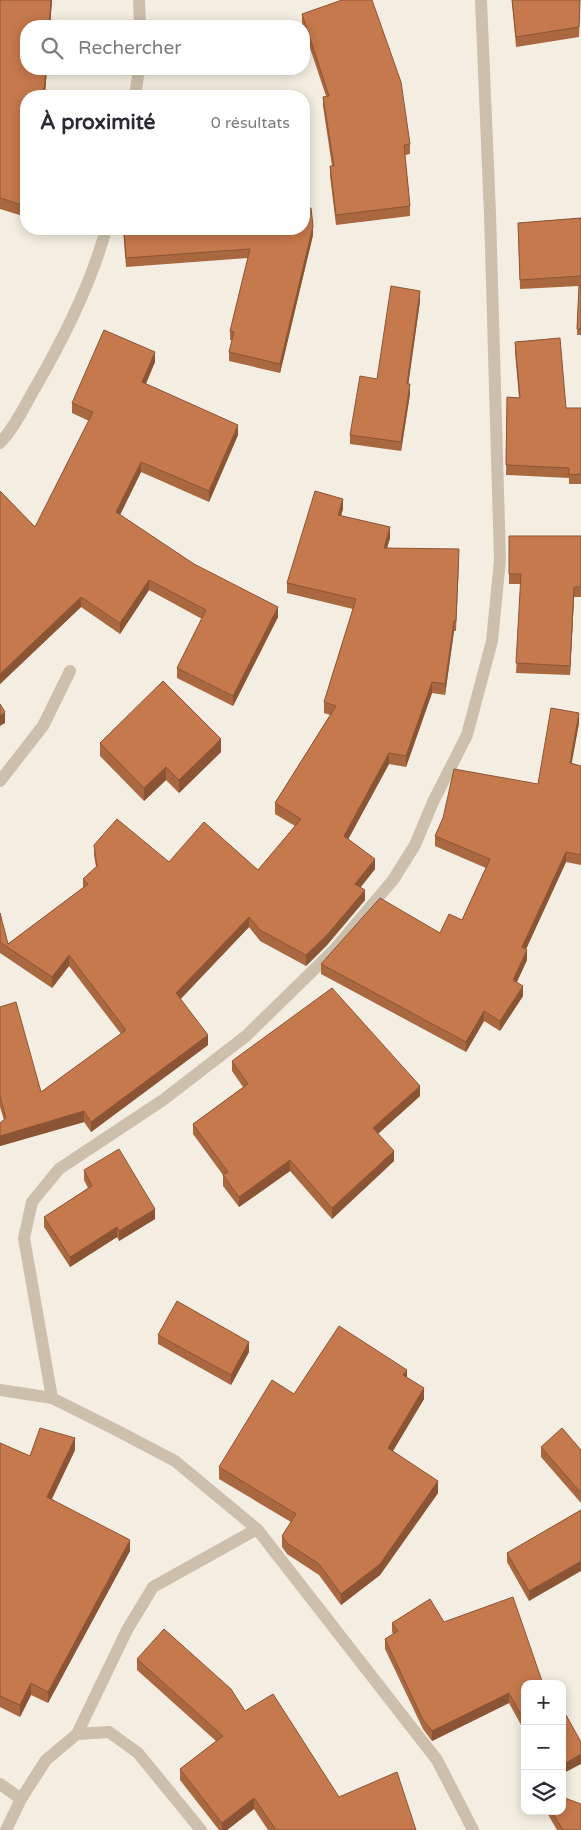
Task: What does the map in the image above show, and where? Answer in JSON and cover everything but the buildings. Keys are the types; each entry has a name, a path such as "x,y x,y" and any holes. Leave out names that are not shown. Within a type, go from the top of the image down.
{"street":[{"path":"139,0 140,20"},
{"path":"52,1398 24,1238 32,1202 58,1168 164,1100 246,1036 333,951 393,880 415,845 433,802 467,734 492,641 500,560 490,214 481,0"},
{"path":"136,90 138,75"},
{"path":"0,443 10,432 49,364 79,305 104,235"},
{"path":"0,781 43,726 70,671"},
{"path":"0,1390 52,1398 175,1461 257,1529 437,1760 473,1830"},
{"path":"6,1830 21,1799 46,1760 77,1734 127,1630 153,1587 257,1529"},
{"path":"77,1734 109,1732 138,1753 201,1830"},
{"path":"0,1784 21,1799"}]}
